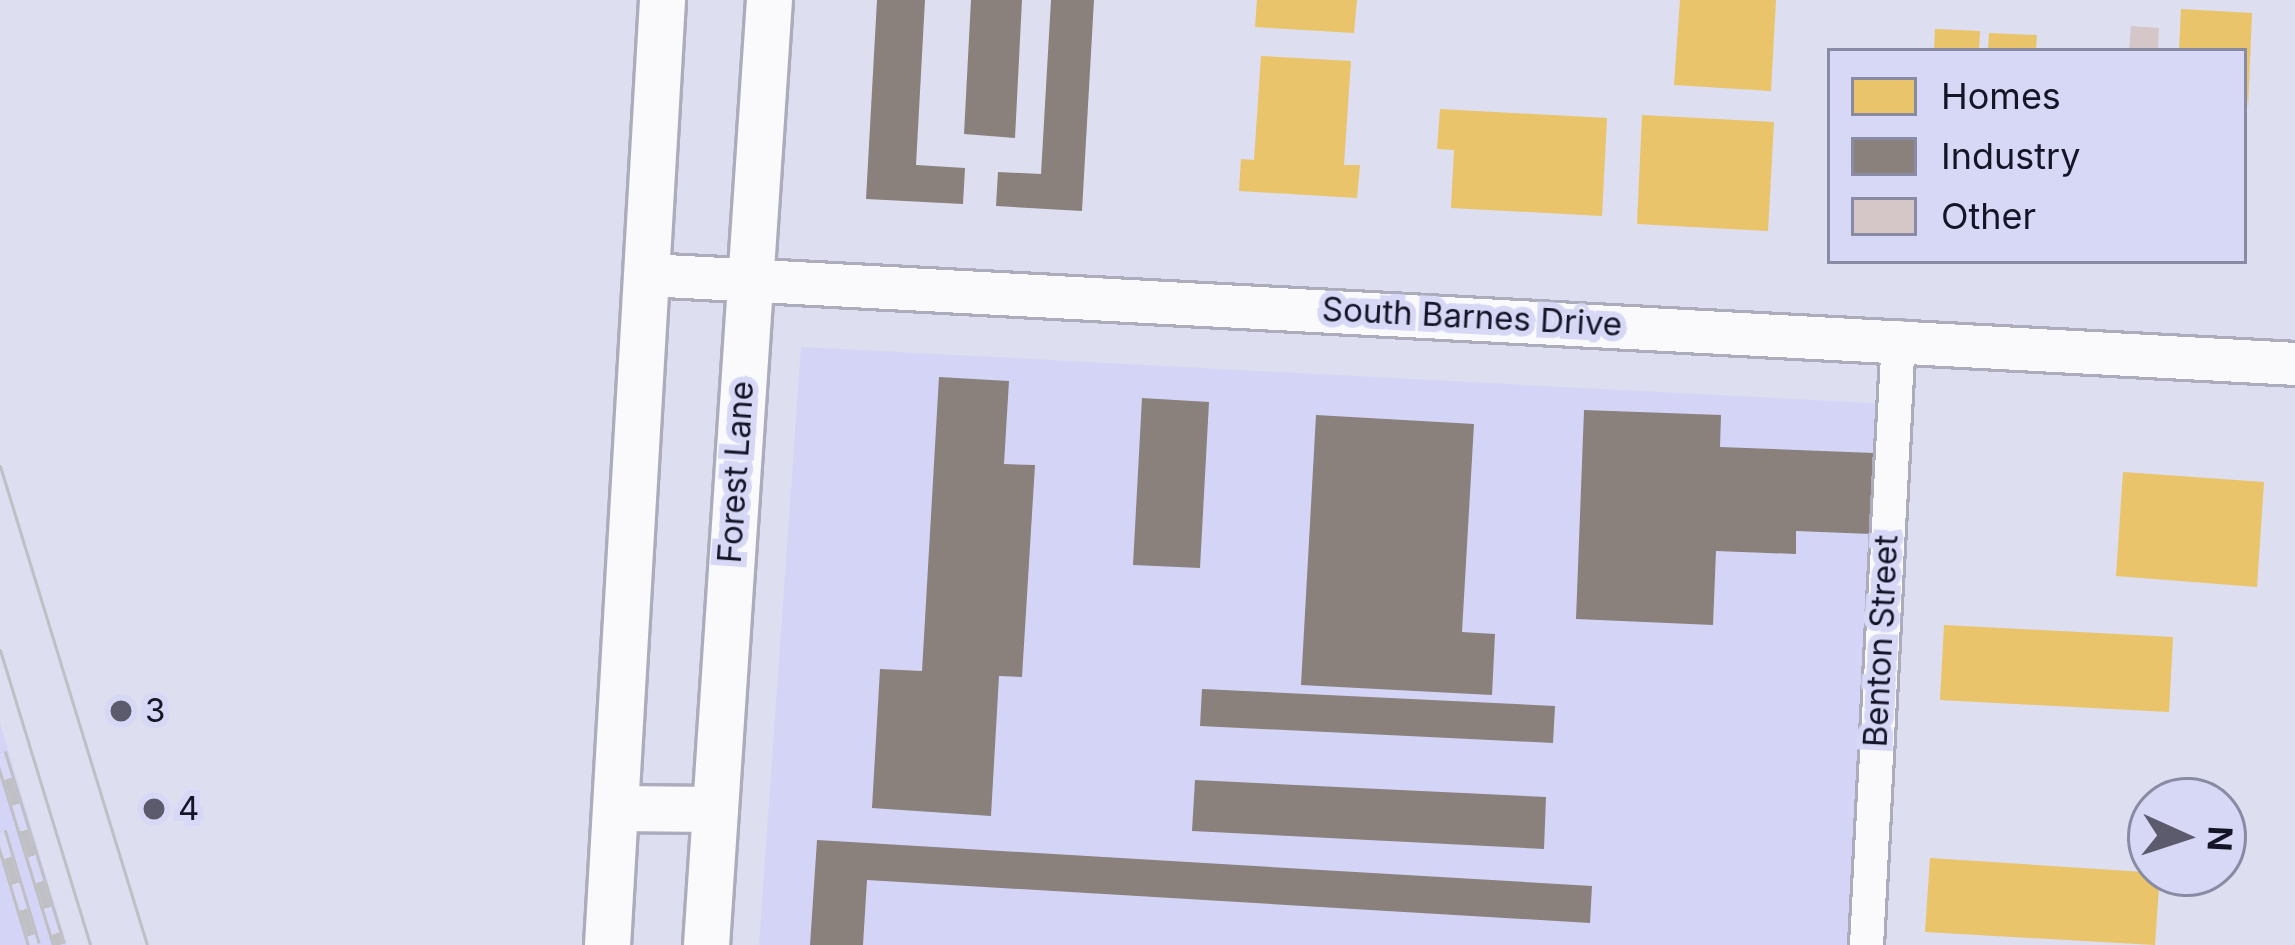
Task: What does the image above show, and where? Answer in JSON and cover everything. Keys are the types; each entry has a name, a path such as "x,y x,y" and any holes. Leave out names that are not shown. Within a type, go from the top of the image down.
{"main road":[{"path":"607,945 662,0"},
{"name":"Forest Lane","path":"706,945 769,0"},
{"path":"616,808 715,809"}],"street":[{"name":"South Barnes Drive","path":"648,275 750,284 1898,337 2295,364"},
{"name":"Benton Street","path":"1866,945 1898,337"}],"shaded area":[{"path":"801,347 1889,404 1852,945 759,945"},
{"path":"0,723 67,945 0,945"}],"building: Homes":[{"path":"1257,0 1357,0 1354,33 1255,27"},
{"path":"1680,0 1776,0 1771,91 1674,85"},
{"path":"2181,9 2252,13 2248,109 2247,48 2179,48"},
{"path":"1935,29 1980,31 1979,48 1934,48"},
{"path":"1989,33 2037,35 2036,48 1988,48"},
{"path":"1261,56 1351,61 1344,165 1360,165 1357,198 1239,191 1241,159 1254,160"},
{"path":"1440,109 1607,118 1602,216 1451,208 1454,150 1437,149"},
{"path":"1642,115 1774,122 1768,231 1637,224"},
{"path":"2123,472 2264,482 2257,587 2116,576"},
{"path":"1944,625 2173,637 2169,712 1940,700"},
{"path":"1930,858 2127,871 2127,897 2158,897 2155,945 1925,932"}],"building: Industry":[{"path":"877,0 925,0 916,165 965,168 963,204 866,199"},
{"path":"971,0 1022,0 1015,138 964,134"},
{"path":"1051,0 1094,0 1082,211 996,206 998,172 1041,174"},
{"path":"939,377 1009,381 1004,464 1035,465 1022,677 999,676 991,816 872,808 880,669 922,671"},
{"path":"1142,398 1209,402 1200,568 1133,565"},
{"path":"1584,410 1721,415 1720,447 1874,453 1871,534 1796,531 1796,554 1716,551 1713,625 1576,619"},
{"path":"1316,415 1474,424 1462,632 1495,634 1492,695 1301,685"},
{"path":"1202,689 1555,706 1553,743 1200,726"},
{"path":"1195,780 1546,797 1544,849 1192,831"},
{"path":"817,840 1592,886 1590,923 867,880 863,945 810,945"}],"building: Other":[{"path":"2131,26 2159,28 2158,48 2129,48"}],"tram line":[{"path":"0,466 147,945"},
{"path":"0,650 90,945"}],"railway":[{"path":"0,753 59,945"},
{"path":"0,832 34,945"}],"place":[{"name":"3","path":"121,711"},
{"name":"4","path":"154,809"}]}
